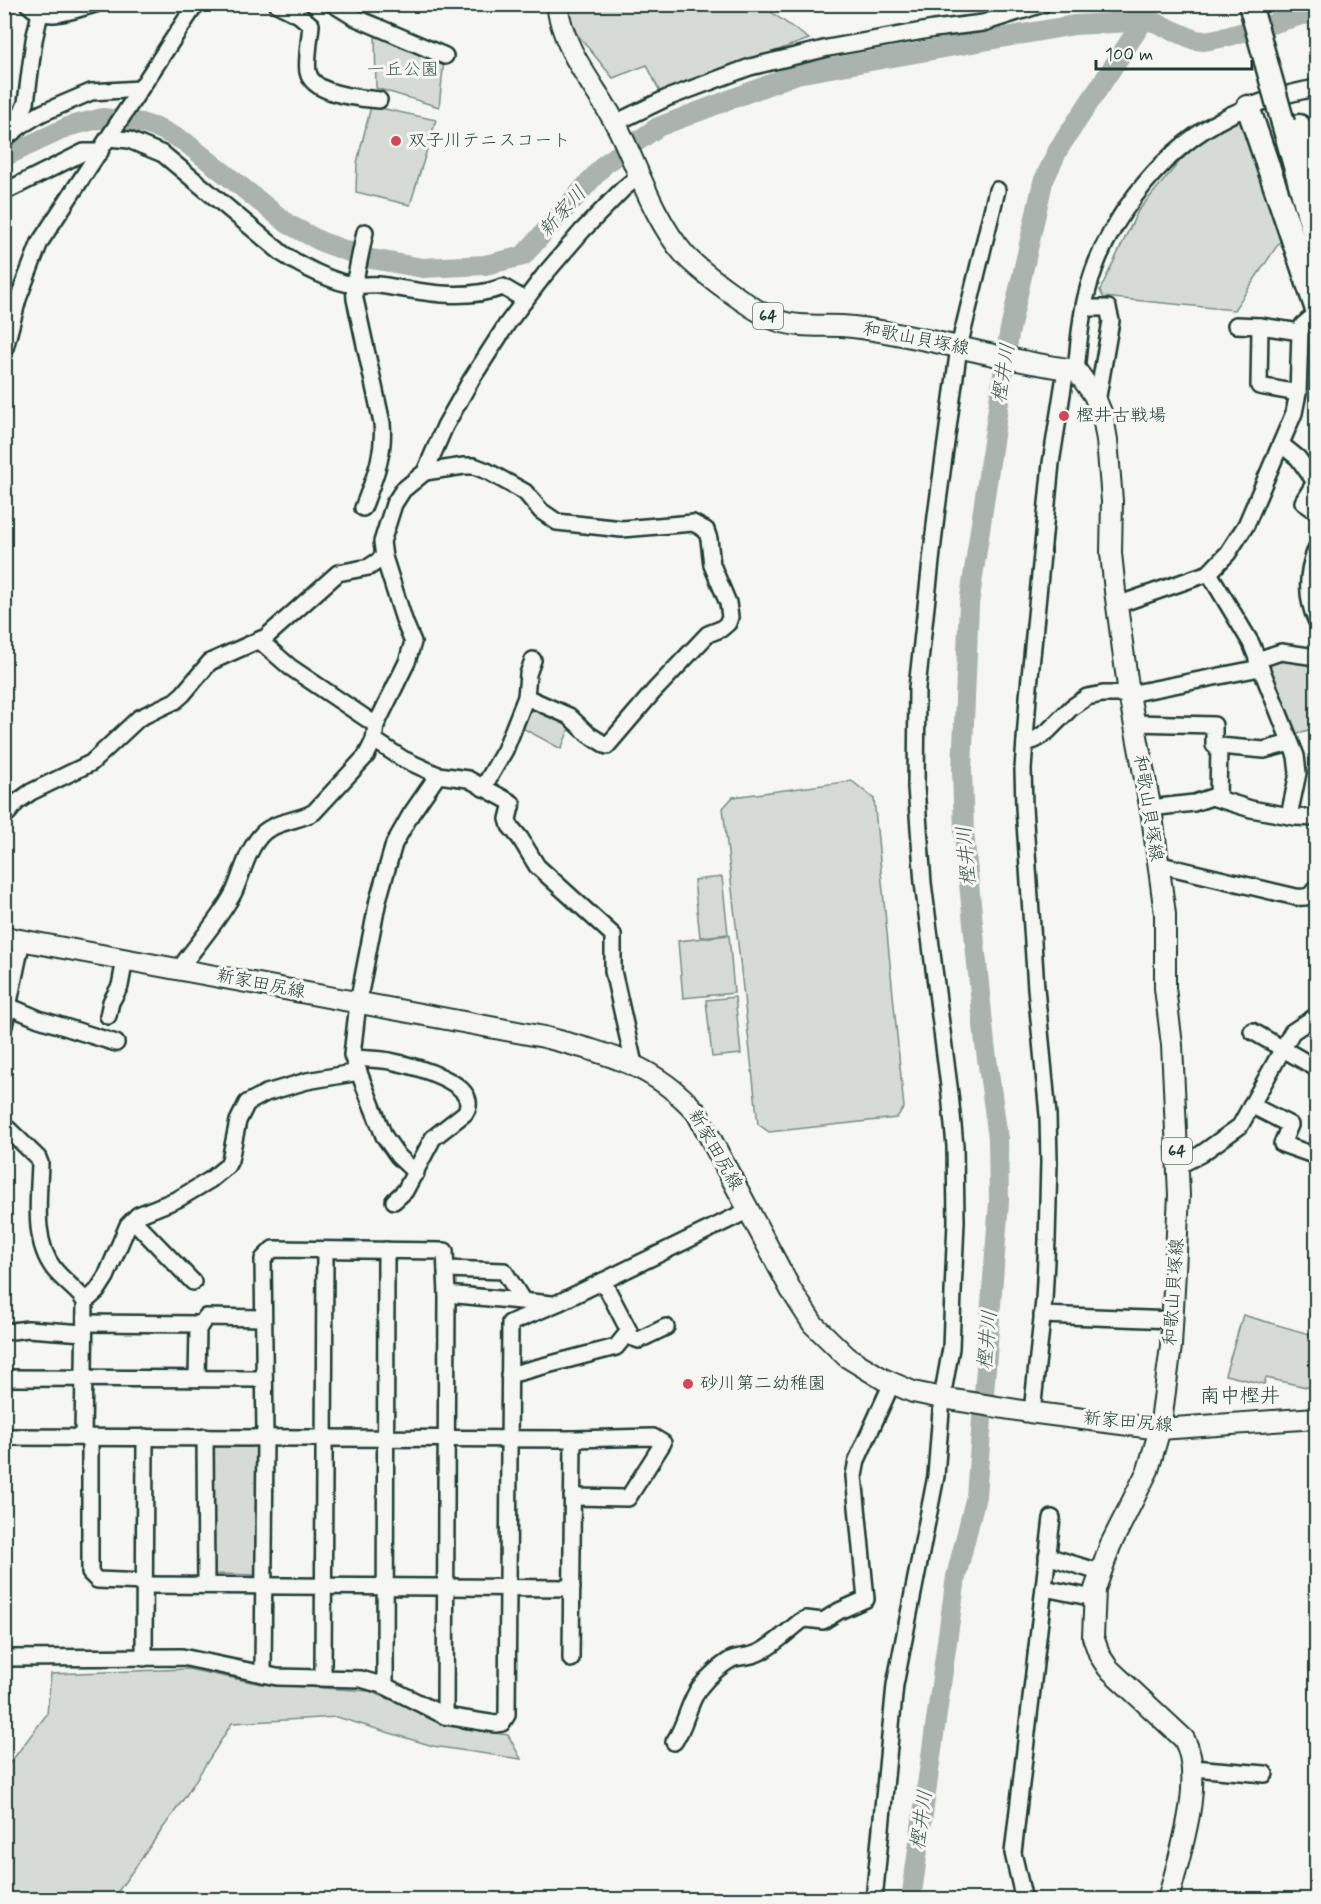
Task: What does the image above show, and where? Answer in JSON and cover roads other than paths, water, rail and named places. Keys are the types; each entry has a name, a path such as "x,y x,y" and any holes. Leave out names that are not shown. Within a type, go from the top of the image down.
{"highway":[{"path":"1250,4 1290,121 1317,180"},
{"path":"1266,4 1317,242"},
{"path":"1248,107 1292,208 1315,295"}],"main road":[{"name":"和歌山貝塚線","path":"557,4 559,22 567,45 617,127 665,228 685,255 730,291 776,320 795,324 852,327 1071,370 1094,395 1103,417 1110,466 1111,553 1117,605 1129,694 1150,808 1165,914 1165,988 1172,1045 1179,1209 1173,1320 1160,1429 1148,1470 1110,1546 1100,1572 1094,1598 1093,1637 1100,1656 1108,1668 1184,1739 1189,1748 1193,1768 1188,1821 1168,1899"},
{"name":"新家田尻線","path":"13,939 544,1037 608,1054 634,1064 668,1084 697,1113 791,1290 813,1324 847,1357 863,1368 913,1392 1031,1412 1160,1429 1317,1418"}],"street":[{"path":"4,123 21,115 26,103 34,40 34,9 52,15 95,4"},
{"path":"277,4 299,15 311,25 308,73 316,86 346,97 379,100"},
{"path":"333,4 354,17 445,56"},
{"path":"617,127 667,98 750,67 828,48 934,29 983,23 1043,4"},
{"path":"4,352 18,298 33,258 52,221 100,152 194,5"},
{"path":"1031,1412 1042,1316 1047,1240 1048,1115 1024,807 1025,744 1051,463 1087,293 1113,228 1139,189 1179,150 1215,123 1248,107 1317,88"},
{"path":"4,140 42,112 91,92 140,89"},
{"path":"109,138 129,140 163,154 298,265 354,285 377,285 441,295 472,295 503,287 525,300"},
{"path":"4,192 84,152 100,152"},
{"path":"180,968 233,892 253,844 271,828 306,817 314,812 366,756 407,662 413,642 384,557 382,542 394,504 403,490 425,472 445,426 471,380 525,300 582,231 639,173"},
{"path":"874,1899 895,1685 936,1476 943,1398 951,1348 954,1293 955,1146 922,883 916,765 917,688 936,516 962,348 997,190"},
{"path":"363,508 381,460 384,442 354,285 365,232"},
{"path":"1084,308 1108,308 1111,321 1097,402"},
{"path":"1117,605 1209,573 1228,553 1246,525 1294,413 1298,393 1300,332 1303,325 1317,315"},
{"path":"1236,325 1300,332"},
{"path":"1260,326 1259,386 1298,393"},
{"path":"1282,445 1298,458 1315,482 1303,502 1317,511"},
{"path":"425,472 474,466 525,492 541,511 557,522 622,529 693,523 706,530 712,565 728,603 730,617 728,623 721,629 708,633 654,691 608,746 588,734 569,716 526,697"},
{"path":"1317,549 1312,560 1308,582 1310,601 1317,620"},
{"path":"4,814 9,813 17,802 31,792 91,763 139,718 174,701 183,694 210,662 266,637 338,573 369,567 384,557"},
{"path":"1209,573 1251,643 1296,756 1298,773 1289,816"},
{"path":"259,640 375,733 403,759 438,775 460,777 512,803 508,819 510,826 537,866 613,935 613,971 634,1064"},
{"path":"1025,744 1048,731 1071,708 1087,697 1103,694 1129,694 1259,664 1281,652 1317,657"},
{"path":"483,788 504,750 526,697 528,674 533,660"},
{"path":"1134,723 1214,725 1214,745 1219,746 1264,750 1290,743"},
{"path":"1218,799 1219,746"},
{"path":"416,1173 398,1156 384,1136 351,1055 358,1003 378,900 394,844 438,775"},
{"path":"1150,808 1194,803 1212,797 1251,809 1289,816 1317,818"},
{"path":"1157,864 1296,897 1311,896 1317,888"},
{"path":"4,1026 8,1006 13,939"},
{"path":"108,1016 111,1002 120,986 125,958"},
{"path":"8,1006 116,1043"},
{"path":"1178,1166 1201,1154 1240,1126 1292,1032 1317,1016"},
{"path":"1252,1031 1317,1068"},
{"path":"84,1302 98,1291 128,1225 138,1215 178,1199 210,1180 226,1166 230,1160 238,1121 247,1103 266,1093 356,1065 389,1061 442,1077 460,1088 466,1095 468,1107 465,1113 433,1137 416,1173 405,1191 394,1201"},
{"path":"1251,1105 1290,1125 1282,1144 1317,1156"},
{"path":"4,1125 38,1158 40,1163 38,1211 46,1255 54,1269 81,1296 84,1302 90,1573 97,1580 264,1586 572,1588"},
{"path":"510,1323 555,1304 749,1210"},
{"path":"133,1220 193,1282"},
{"path":"263,1674 265,1437 263,1259 273,1249 445,1251 447,1294 446,1716"},
{"path":"323,1677 325,1250"},
{"path":"385,1686 386,1250"},
{"path":"4,1658 182,1657 277,1677 361,1679 385,1686 446,1716 496,1724 505,1721 507,1715 510,1323 516,1300 504,1271 446,1269"},
{"path":"509,1375 616,1347 627,1336 630,1331 603,1281"},
{"path":"447,1294 555,1304"},
{"path":"1042,1316 1173,1320"},
{"path":"197,1378 200,1324 206,1317 263,1318"},
{"path":"4,1332 28,1329 200,1324"},
{"path":"627,1336 639,1340 666,1328"},
{"path":"4,1378 264,1379"},
{"path":"674,1742 681,1733 690,1705 699,1688 711,1675 733,1659 762,1651 801,1621 806,1619 823,1621 866,1599 854,1476 856,1460 892,1383"},
{"path":"4,1437 573,1439 653,1437 663,1443 628,1498 572,1497"},
{"path":"144,1658 145,1437"},
{"path":"205,1437 206,1585"},
{"path":"571,1659 573,1439"},
{"path":"1024,1899 1013,1853 1052,1518"},
{"path":"1047,1556 1100,1572"},
{"path":"1044,1588 1094,1598"},
{"path":"1193,1768 1265,1774"}],"waterway":[{"name":"新家川","path":"4,157 70,126 103,118 141,123 160,129 185,142 288,224 322,242 366,258 423,268 485,265 523,256 605,164 658,127 797,74 1074,25 1152,21 1195,40 1204,41 1302,15 1316,14"},
{"name":"樫井川","path":"911,1900 956,1577 976,1496 999,1202 998,1138 985,1044 964,833 962,770 969,604 1009,334 1043,182 1059,148 1144,20"}],"place":[{"name":"双子川テニスコート","path":"396,141"},
{"name":"樫井古戦場","path":"1064,416"},
{"name":"砂川第二幼稚園","path":"688,1384"}],"district":[{"name":"南中樫井","path":"1240,1396"}],"park label":[{"name":"一丘公園","path":"403,70"}]}
